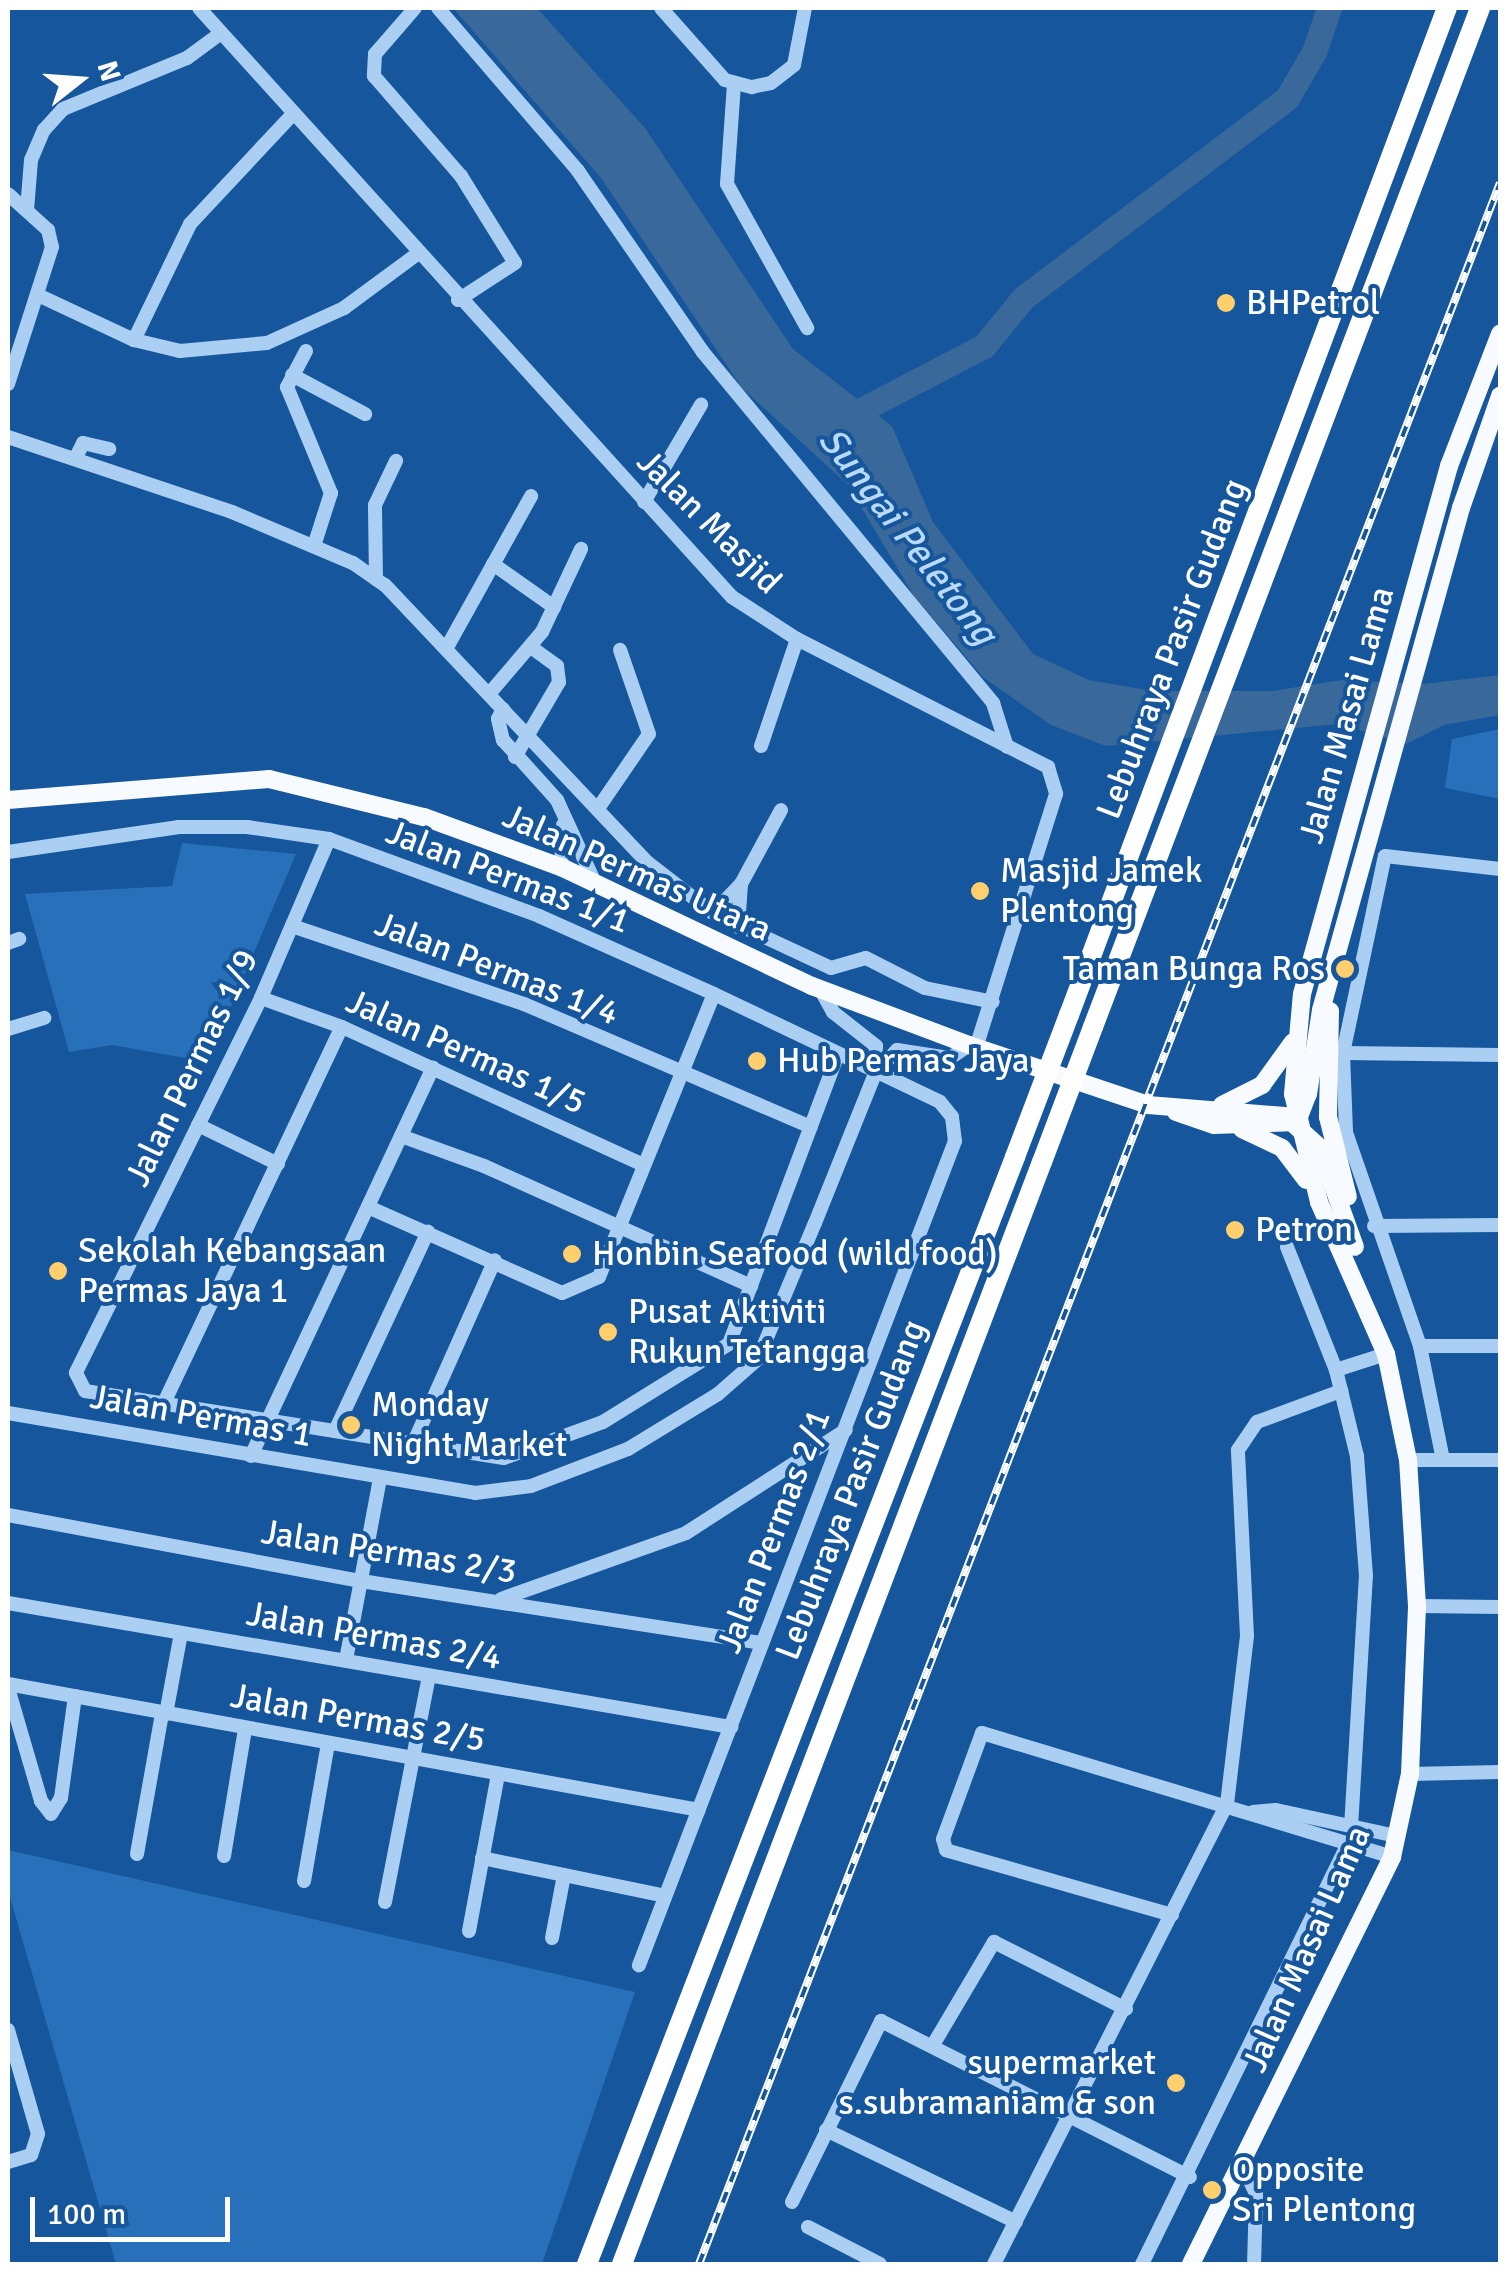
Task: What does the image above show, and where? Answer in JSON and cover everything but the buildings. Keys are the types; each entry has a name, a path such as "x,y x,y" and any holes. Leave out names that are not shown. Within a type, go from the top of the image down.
{"highway":[{"name":"Lebuhraya Pasir Gudang","path":"586,2264 1015,1158 1447,8"},
{"name":"Lebuhraya Pasir Gudang","path":"622,2264 1480,8"}],"main road":[{"name":"Jalan Masai Lama","path":"1190,2264 1243,2166 1392,1857 1410,1774 1417,1606 1408,1460 1386,1354 1362,1288 1340,1255 1319,1202 1297,1122 1298,1033 1302,994 1450,466 1500,334"},
{"name":"Jalan Masai Lama","path":"1297,1122 1419,662 1500,396"},
{"name":"Jalan Permas Utara","path":"8,800 269,779 424,817 561,867 820,989 972,1046 1166,1108 1236,1126 1297,1122"},
{"path":"1335,971 1328,1118 1362,1288"},
{"path":"1217,1107 1262,1086 1298,1033"},
{"name":"Jalan Permas Utara","path":"1166,1108 1217,1107 1297,1122"},
{"path":"1297,1122 1319,1147 1355,1246"},
{"path":"1236,1126 1282,1148 1319,1202"}],"street":[{"name":"Jalan Masjid","path":"200,8 416,254 732,597 796,639 1048,767 1056,794 994,1002 972,1046"},
{"path":"415,8 375,54 374,76 460,176 514,263 458,300"},
{"path":"438,8 578,171 702,351 993,703 1007,747"},
{"path":"661,8 734,84 761,86 788,72 805,8"},
{"path":"27,210 31,160 44,130 63,109 187,58 221,33"},
{"path":"734,84 727,184 807,328"},
{"path":"134,340 190,224 293,114"},
{"path":"8,194 48,230 52,247 40,296 8,384"},
{"path":"40,296 134,340 180,352 268,343 344,308 416,254"},
{"path":"306,351 292,375 290,401 331,493 314,546"},
{"path":"292,375 365,414"},
{"path":"644,502 701,405"},
{"path":"8,437 314,546 376,579 647,862 713,913 831,968 866,958 925,988 994,1002"},
{"path":"75,459 83,443 109,449"},
{"path":"376,579 375,505 396,461"},
{"path":"446,649 531,496"},
{"path":"489,694 531,646 581,550"},
{"path":"493,564 554,607"},
{"path":"761,746 796,639"},
{"path":"515,757 548,708 559,672 531,646"},
{"path":"598,807 649,734 620,650"},
{"path":"503,709 499,729 515,757 557,800 594,881"},
{"path":"557,800 565,840 561,867"},
{"path":"713,913 741,884 781,810"},
{"name":"Jalan Permas 1/1","path":"8,852 179,827 247,827 328,839 539,916 714,994 874,1074 940,1102 952,1118"},
{"name":"Jalan Permas 1/9","path":"163,1404 85,1390 76,1374 262,998 328,839"},
{"path":"1443,1460 1420,1346 1374,1226 1343,1116 1343,1053 1385,856 1500,869"},
{"path":"738,927 741,884"},
{"name":"Jalan Permas 1/4","path":"292,926 524,1004 678,1075 811,1126"},
{"path":"820,989 833,1012 872,1038 874,1074"},
{"path":"368,1207 562,1292 599,1278 714,994"},
{"name":"Jalan Permas 1/5","path":"262,998 342,1028 644,1165"},
{"path":"8,1029 44,1018"},
{"path":"342,1028 163,1404 504,1458 603,1422 729,1344 837,1056"},
{"path":"874,1074 897,1050 950,1058 972,1046"},
{"path":"1343,1053 1500,1055"},
{"path":"251,1456 433,1068"},
{"name":"Jalan Permas 1","path":"8,1413 476,1493 532,1486 628,1449 743,1376 758,1358 874,1074"},
{"name":"Jalan Permas 2/1","path":"639,1965 956,1141 952,1118"},
{"path":"198,1126 278,1164"},
{"path":"402,1136 484,1166 618,1230 751,1286"},
{"path":"1374,1226 1500,1225"},
{"path":"335,1431 428,1232"},
{"path":"1287,1247 1336,1370 1357,1456 1366,1574 1352,1826"},
{"path":"413,1444 495,1260"},
{"path":"1420,1346 1500,1346"},
{"path":"1336,1370 1386,1354"},
{"path":"994,2264 1126,2009 1226,1804 1247,1636 1238,1450 1256,1422 1341,1391"},
{"path":"500,1600 686,1533 846,1430"},
{"path":"1408,1460 1500,1460"},
{"path":"346,1660 380,1478"},
{"name":"Jalan Permas 2/3","path":"8,1515 361,1580 762,1643"},
{"name":"Jalan Permas 2/4","path":"8,1604 731,1727"},
{"path":"1417,1606 1500,1607"},
{"path":"137,1854 181,1633"},
{"path":"385,1902 429,1676"},
{"path":"8,1686 41,1801 51,1814 61,1798 75,1696"},
{"name":"Jalan Permas 2/5","path":"8,1686 699,1810"},
{"path":"224,1856 245,1729"},
{"path":"1172,1915 946,1850 943,1839 982,1733 1252,1812 1274,1825 1392,1857"},
{"path":"304,1880 328,1744"},
{"path":"1410,1774 1500,1772"},
{"path":"468,1931 498,1774"},
{"path":"1252,1812 1276,1810 1396,1836"},
{"path":"1142,2264 1190,2177 1348,1844"},
{"path":"482,1858 666,1896"},
{"path":"552,1938 564,1875"},
{"path":"933,2044 994,1942 1126,2009"},
{"path":"792,2202 881,2021 1190,2177"},
{"path":"8,2030 38,2148 8,2162"},
{"path":"826,2130 1016,2222"},
{"path":"1243,2166 1256,2194 1254,2264"},
{"path":"808,2227 880,2264"}],"shaded area":[{"path":"1500,729 1500,799 1445,788 1452,739"},
{"path":"182,843 296,854 207,1062 112,1045 69,1052 25,894 172,886"},
{"path":"8,1850 635,1992 542,2264 116,2264 8,1890"}],"water":[{"name":"Sungai Peletong","path":"453,8 537,8 645,128 793,349 892,426 933,522 1033,654 1089,680 1153,691 1272,691 1342,680 1423,684 1500,675 1500,715 1444,725 1406,744 1339,724 1106,746 1051,725 984,678 914,596 848,485 742,388 601,178"}],"waterway":[{"name":"Sungai Peletong","path":"836,423 984,346 1023,298 1287,98 1314,52 1329,8"}],"railway":[{"path":"699,2264 1500,183"}],"place":[{"name":"BHPetrol","path":"1226,303"},
{"name":"Masjid Jamek Plentong","path":"980,891"},
{"name":"Taman Bunga Ros","path":"1345,969"},
{"name":"Hub Permas Jaya","path":"757,1061"},
{"name":"Petron","path":"1235,1230"},
{"name":"Honbin Seafood (wild food)","path":"572,1254"},
{"name":"Sekolah Kebangsaan Permas Jaya 1","path":"58,1271"},
{"name":"Pusat Aktiviti Rukun Tetangga","path":"608,1332"},
{"name":"Monday Night Market","path":"351,1425"},
{"name":"supermarket s.subramaniam & son","path":"1176,2083"},
{"name":"Opposite Sri Plentong","path":"1212,2190"}]}
